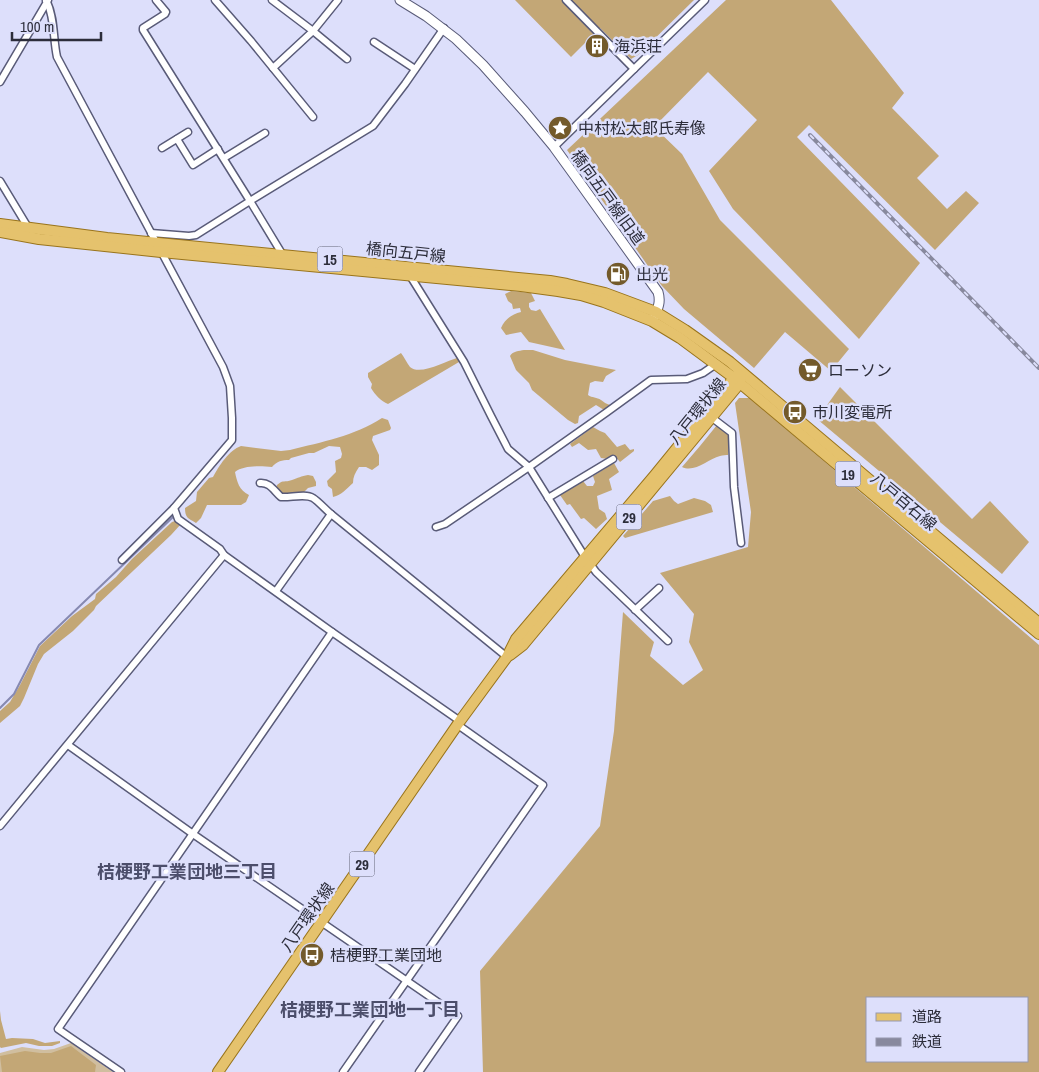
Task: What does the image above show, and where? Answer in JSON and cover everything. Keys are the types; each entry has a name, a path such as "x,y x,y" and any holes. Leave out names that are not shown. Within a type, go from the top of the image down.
{"main road":[{"name":"橋向五戸線","path":"0,224 107,238 161,241 285,259 408,271 522,278 568,284 605,293 654,317"},
{"name":"橋向五戸線","path":"0,232 39,239 161,241"},
{"name":"八戸百石線","path":"654,317 716,364 782,407 1039,623"},
{"name":"八戸百石線","path":"654,317 704,343 738,377 1039,634"},
{"name":"八戸環状線","path":"587,560 662,478 712,416 738,377"},
{"name":"八戸環状線","path":"218,1072 459,723 507,657 523,645 587,560 655,475 738,377"}],"street":[{"path":"156,0 166,12 143,28 143,30 285,259"},
{"path":"215,0 314,117"},
{"path":"272,0 346,59"},
{"path":"273,68 313,31 338,0"},
{"name":"橋向五戸線旧道","path":"400,0 444,28 468,50 525,112 554,147 658,292 660,298 654,317"},
{"path":"566,0 634,69"},
{"path":"554,147 705,0"},
{"path":"0,82 47,1"},
{"path":"47,1 58,57 161,241 230,386 232,440 174,508 122,560"},
{"path":"161,241 196,234 373,126 444,28"},
{"path":"374,42 414,69"},
{"path":"162,148 188,132"},
{"path":"224,158 265,133"},
{"path":"177,139 194,165 218,149"},
{"path":"0,181 29,228"},
{"path":"408,271 464,362 508,448 529,468 596,572 668,642"},
{"path":"436,527 446,524 529,468 651,380 687,379 703,373 716,364"},
{"path":"712,416 732,433 734,487 740,543"},
{"path":"548,498 613,458"},
{"path":"260,483 270,484 281,497 304,496 313,498 507,657"},
{"path":"174,508 178,518 220,549 224,555 543,785 343,1072"},
{"path":"276,592 331,514"},
{"path":"0,826 224,555"},
{"path":"635,610 659,588"},
{"path":"121,1072 58,1028 332,632"},
{"path":"68,745 193,834 458,1016 419,1072"}],"shaded area":[{"path":"515,0 694,0 638,55 631,59 600,28 571,57"},
{"path":"726,0 831,0 904,93 892,108 939,156 917,178 947,209 966,191 979,203 935,250 809,125 797,137 920,263 859,339 733,209 709,171 757,120 708,72 654,127 682,154 720,220 849,349 831,371 785,332 754,368 684,309 662,286 567,150"},
{"path":"511,291 531,293 535,301 529,303 529,307 531,310 536,311 540,309 565,350 529,342 521,332 506,335 501,328 509,317 521,312 520,308 513,309 512,304 508,301 505,294"},
{"path":"533,350 565,360 616,370 606,376 603,382 595,381 590,383 588,395 610,405 604,410 596,405 579,416 578,423 575,424 568,420 532,390 529,383 516,370 510,356 514,352"},
{"path":"401,353 410,367 420,370 457,358 459,362 388,404 376,395 371,388 372,384 368,373"},
{"path":"840,387 972,519 990,501 1029,542 1002,574 817,419"},
{"path":"739,398 750,398 1039,645 1039,1072 483,1072 480,971 600,826 614,731 623,612 654,642 650,656 683,685 703,670 689,642 694,614 660,573 748,547 751,512 735,403"},
{"path":"382,418 388,420 391,428 373,436 372,440 379,455 379,465 372,470 366,467 359,467 354,475 353,483 339,495 333,497 332,489 328,486 327,481 336,472 335,461 341,458 342,454 340,447 329,446 314,453 280,461 272,467 253,466 243,468 235,472 241,488 249,495 246,502 241,505 207,505 201,518 196,523 186,516 185,508 196,501 197,492 209,478 213,477 232,451 241,446 281,451 290,450 349,434"},
{"path":"717,425 730,434 728,455 722,455 697,467 682,467 700,446"},
{"path":"593,427 605,433 617,447 625,444 630,450 634,449 634,451 620,462 615,456 608,459 601,458 596,449 588,450 579,443 572,447 570,444"},
{"path":"614,463 619,472 609,479 612,490 597,496 599,509 605,513 607,519 596,529 584,518 581,519 570,504 567,505 560,495 583,481 587,486 593,486 595,482 593,476"},
{"path":"308,475 313,476 316,486 308,488 303,493 284,496 276,489 277,485 281,482"},
{"path":"670,496 678,504 694,498 705,501 711,505 713,512 625,538 623,536 653,501"},
{"path":"175,521 181,524 171,535 96,606 73,631 44,654 20,706 0,723 0,711 10,702 40,646 72,616 95,599 96,594"},
{"path":"0,1011 6,1039 33,1039 45,1043 60,1041 60,1043 52,1046 39,1046 26,1043 1,1048"},
{"path":"71,1043 113,1072 0,1072 0,1053 22,1047 44,1050 54,1049"},
{"path":"71,1046 96,1065 95,1072 2,1072 0,1056 25,1051 51,1053"}],"waterway":[{"path":"0,708 14,694 39,645 173,517"}],"railway":[{"path":"810,135 1039,368"}],"place":[{"name":"海浜荘","path":"597,46"},
{"name":"中村松太郎氏寿像","path":"560,128"},
{"name":"出光","path":"618,274"},
{"name":"ローソン","path":"810,370"},
{"name":"市川変電所","path":"795,412"},
{"name":"桔梗野工業団地","path":"312,955"}],"district":[{"name":"桔梗野工業団地三丁目","path":"187,871"},
{"name":"桔梗野工業団地一丁目","path":"370,1009"}]}
